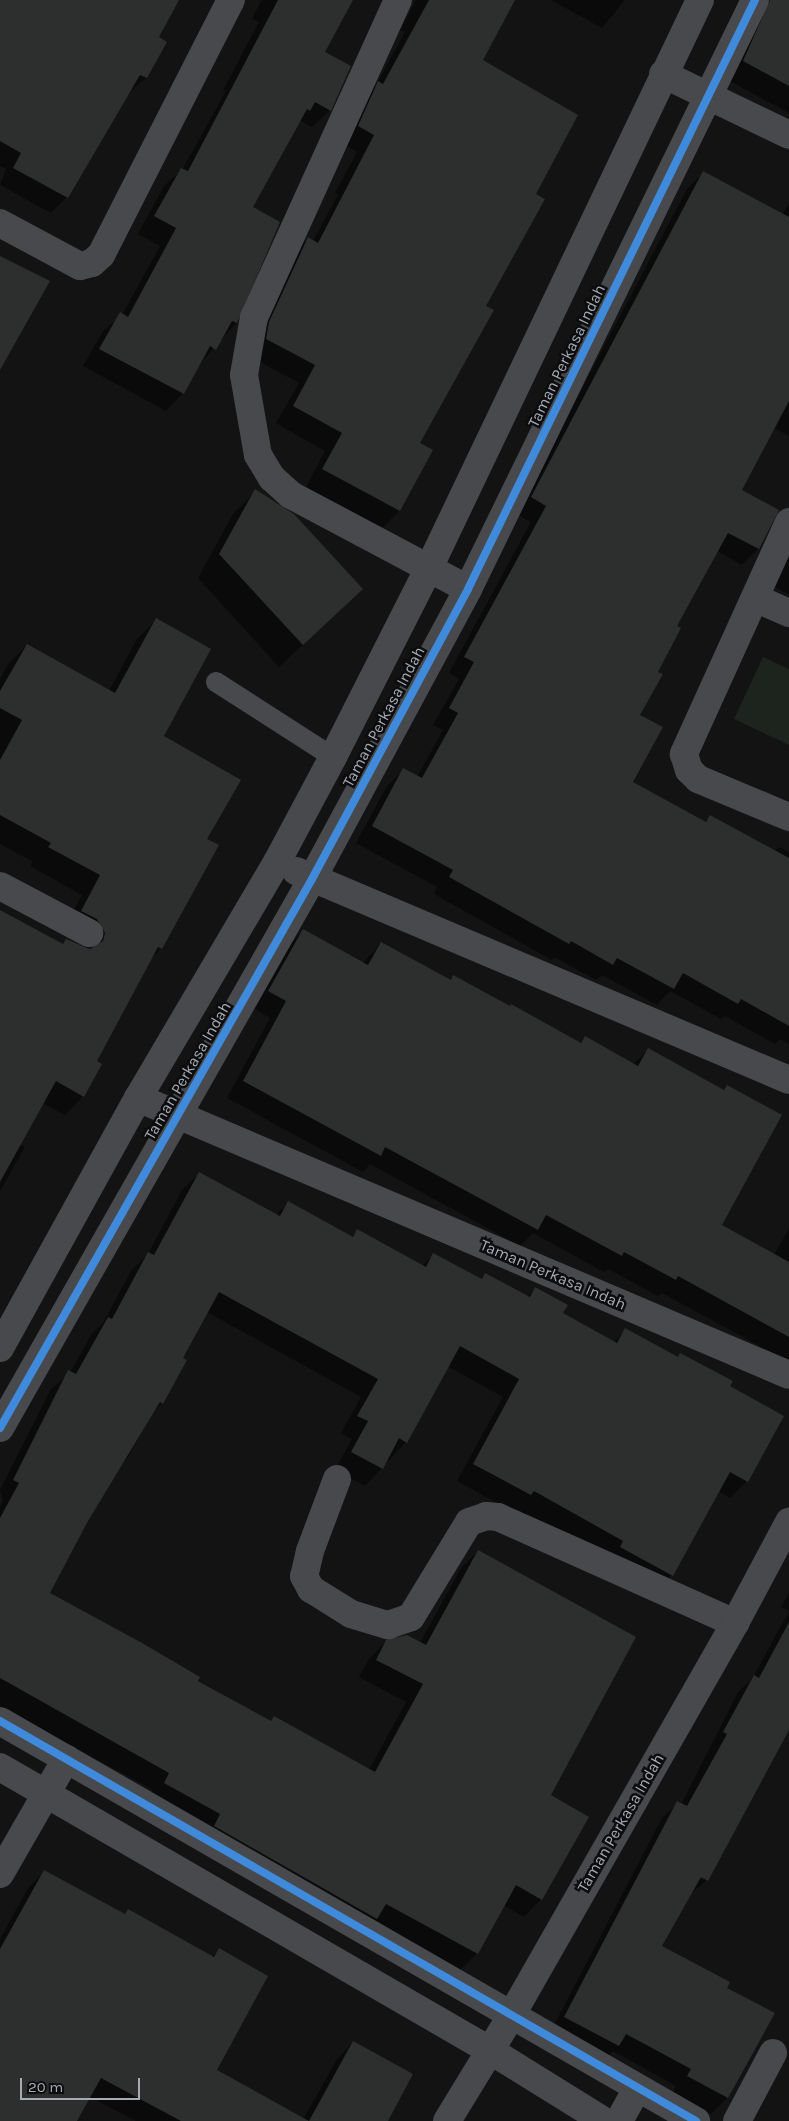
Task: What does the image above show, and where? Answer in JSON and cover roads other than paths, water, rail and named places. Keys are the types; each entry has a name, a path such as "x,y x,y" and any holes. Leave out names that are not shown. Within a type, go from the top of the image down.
{"street":[{"path":"0,223 80,266 92,263 101,255 231,0"},
{"path":"398,0 254,317 244,375 250,425 258,455 272,478 291,495 468,589"},
{"name":"Taman Perkasa Indah","path":"0,1348 138,1098 277,862 333,757 429,568 663,74 700,0"},
{"name":"Taman Perkasa Indah","path":"0,1428 312,879 468,589 754,0"},
{"path":"663,74 789,135"},
{"path":"789,522 684,754 689,770 698,778 789,817"},
{"path":"755,598 789,613"},
{"path":"277,862 312,879 789,1080"},
{"path":"0,886 89,933"},
{"name":"Taman Perkasa Indah","path":"138,1098 789,1375"},
{"path":"337,1480 310,1550 304,1576 311,1589 351,1614 388,1624 411,1617 469,1522 486,1516 498,1516 735,1623"},
{"name":"Taman Perkasa Indah","path":"447,2121 511,2016 735,1623 789,1522"},
{"path":"0,1721 696,2121"},
{"path":"0,1874 66,1759"},
{"path":"0,1767 491,2051 604,2121"},
{"path":"737,2121 773,2053"},
{"path":"619,2121 637,2088"}],"lane":[{"path":"216,682 333,757"}]}
